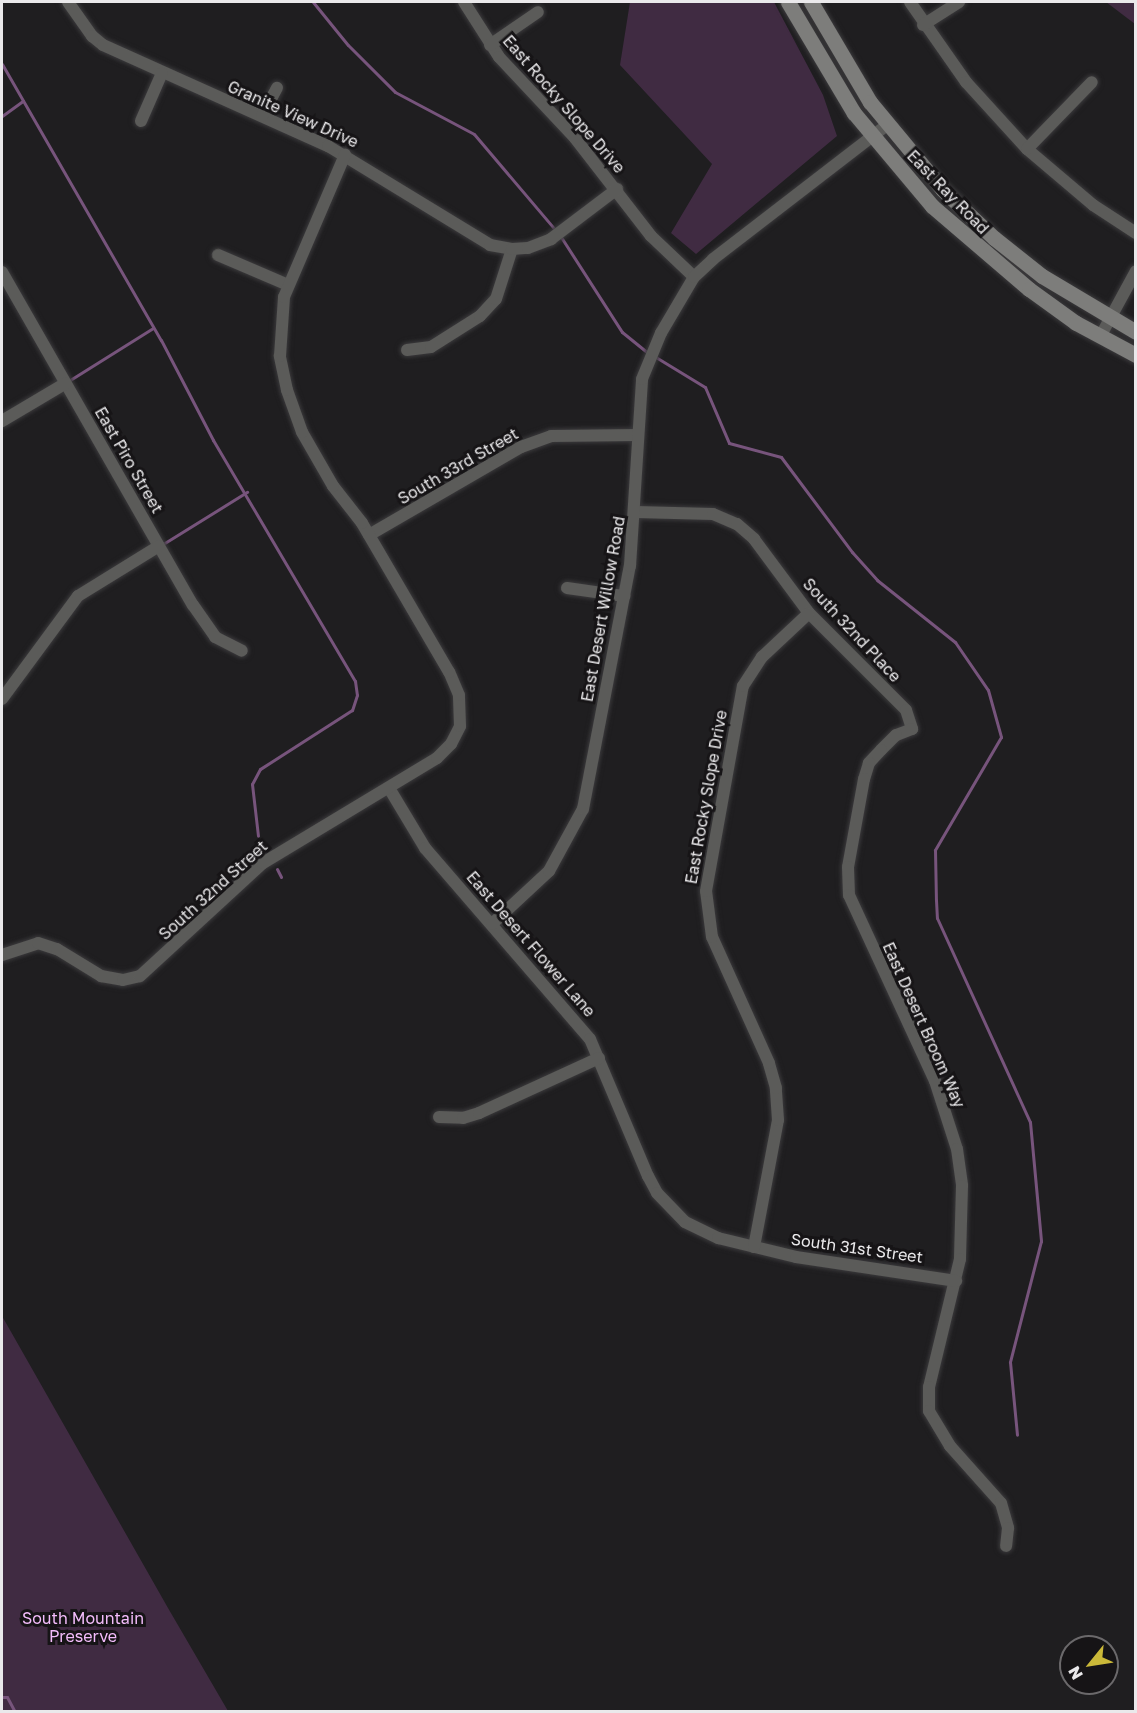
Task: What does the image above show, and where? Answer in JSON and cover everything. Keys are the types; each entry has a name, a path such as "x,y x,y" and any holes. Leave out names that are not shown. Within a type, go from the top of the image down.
{"main road":[{"name":"East Ray Road","path":"788,2 816,53 872,136 953,227 1029,289 1100,337 1136,355"},
{"name":"East Ray Road","path":"811,2 886,126 943,190 994,238 1042,276 1136,332"}],"street":[{"name":"Granite View Drive","path":"68,2 92,36 162,73 345,155 482,241 512,249"},
{"name":"East Rocky Slope Drive","path":"464,2 490,45 617,189 651,236 694,277"},
{"path":"910,2 923,25 966,82 1027,149 1093,205 1136,232"},
{"path":"923,25 959,2"},
{"path":"490,45 538,12"},
{"path":"141,121 162,73"},
{"path":"1027,149 1092,82"},
{"path":"262,116 277,88"},
{"path":"694,277 886,126"},
{"path":"345,155 288,285 280,324 280,356 287,390 302,432 369,536"},
{"path":"407,350 431,347 480,316 496,299 512,249 528,248 551,239 617,189"},
{"path":"218,255 288,285"},
{"path":"1100,337 1136,271"},
{"name":"East Piro Street","path":"2,272 159,546 215,637 242,651"},
{"name":"East Desert Willow Road","path":"492,924 549,872 583,809 624,596 636,512 638,435 646,369 694,277"},
{"path":"2,422 66,383"},
{"name":"South 33rd Street","path":"369,536 521,447 550,436 638,435"},
{"name":"South 32nd Place","path":"636,512 713,514 737,524 754,539 809,613 906,710 912,729"},
{"name":"South 32nd Street","path":"2,955 8,950 38,943 57,949 101,976 123,980 140,976 263,863 437,758 451,744 460,726 459,695 449,672 369,536"},
{"path":"2,699 78,596 159,546"},
{"path":"567,588 624,596"},
{"name":"East Rocky Slope Drive","path":"754,1247 778,1120 776,1088 769,1063 712,937 706,891 743,686 762,657 809,613"},
{"name":"East Desert Broom Way","path":"912,729 896,735 869,763 848,867 849,895 935,1081 957,1149 963,1227 956,1281 929,1387 929,1411 950,1446 1001,1503 1008,1528 1006,1546"},
{"name":"East Desert Flower Lane","path":"389,788 425,848 576,1019 599,1058 657,1193 685,1222 718,1238 754,1247"},
{"path":"439,1117 463,1118 479,1113 599,1058"},
{"name":"South 31st Street","path":"754,1247 796,1257 956,1281"}],"green space":[{"path":"630,2 774,2 823,95 837,136 696,254 671,233 712,164 620,65"},
{"path":"1106,2 1135,2 1135,24"},
{"name":"South Mountain Preserve","path":"2,1316 168,1608 228,1711 2,1711"}],"waterway":[{"path":"313,2 348,45 395,92 474,134 557,232"},
{"path":"2,64 161,340 213,440 355,681 357,695 352,710 260,769 252,784 258,836"},
{"path":"2,116 23,101"},
{"path":"561,237 622,332 648,353"},
{"path":"70,380 153,328"},
{"path":"654,356 705,387 729,443 781,457 852,552 877,580 955,642 988,690 1001,737 935,850 936,900 937,918 1030,1122 1041,1241 1010,1362 1017,1435"},
{"path":"163,544 247,492"},
{"path":"277,869 281,877"},
{"path":"2,1697 7,1697 15,1712"}]}
